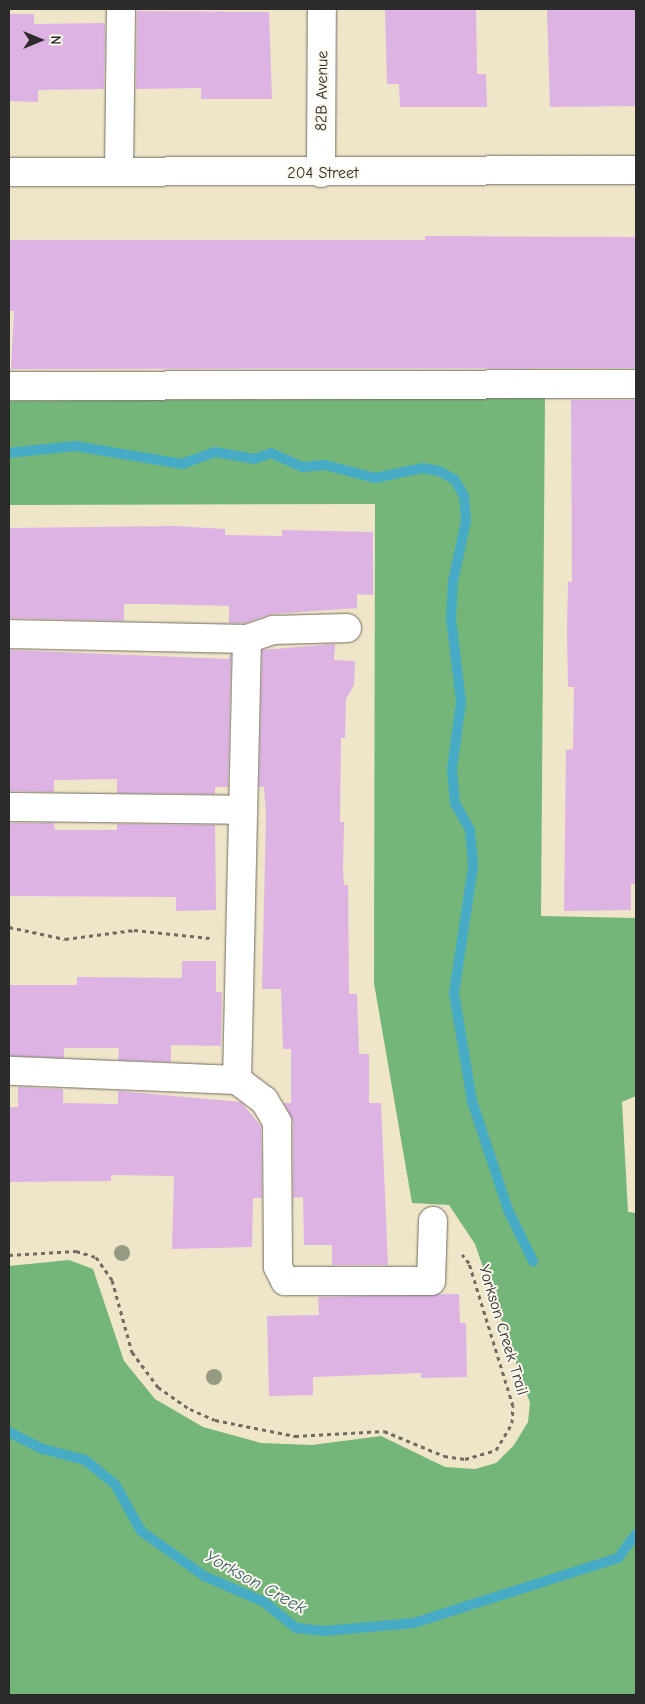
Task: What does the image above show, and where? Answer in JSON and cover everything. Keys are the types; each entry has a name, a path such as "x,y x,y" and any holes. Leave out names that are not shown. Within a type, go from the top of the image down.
{"street":[{"path":"119,172 121,9"},
{"name":"82B Avenue","path":"321,173 322,9"},
{"name":"204 Street","path":"9,172 321,173 636,170"},
{"path":"9,386 636,384"},
{"path":"9,634 247,639 273,630 347,628"},
{"path":"237,1080 247,639"},
{"path":"9,807 243,810"},
{"path":"9,1071 237,1080 264,1100 277,1122 278,1268 285,1281 431,1281 433,1221"}],"path":[{"path":"9,927 65,939 134,930 187,937 240,936"},
{"name":"Yorkson Creek Trail","path":"9,1256 76,1251 96,1257 112,1280 132,1352 158,1387 190,1409 270,1434 294,1436 374,1430 444,1456 485,1456 496,1450 512,1423 513,1406 469,1263 456,1251 432,1250"}],"green space":[{"path":"545,398 541,916 636,918 636,1096 622,1102 628,1212 636,1213 636,1695 9,1695 9,1266 69,1260 93,1269 124,1361 155,1399 203,1427 261,1443 312,1445 381,1436 445,1467 475,1469 496,1463 514,1445 528,1422 530,1403 475,1244 449,1205 412,1203 374,983 375,504 9,505 9,401"}],"building":[{"path":"385,9 476,9 477,74 486,74 487,107 400,107 399,84 387,84"},
{"path":"547,9 636,9 636,106 550,107"},
{"path":"137,11 269,12 272,99 201,99 201,88 136,89"},
{"path":"9,14 34,14 34,24 105,23 104,89 38,90 38,102 9,101"},
{"path":"425,236 636,237 636,368 11,369 14,311 9,311 9,240 425,240"},
{"path":"571,400 636,400 636,884 631,884 631,910 564,911 566,750 573,749 574,687 568,687 567,631 568,581 572,582"},
{"path":"174,526 225,529 225,535 282,536 282,530 373,532 373,595 357,594 357,608 272,614 245,623 229,623 229,606 154,604 124,604 124,621 9,618 9,528"},
{"path":"335,644 334,660 355,661 354,685 346,699 345,738 341,738 340,822 344,822 344,885 348,885 349,994 357,994 359,1054 369,1054 369,1103 381,1103 388,1265 332,1265 332,1245 304,1245 303,1197 293,1198 293,1121 284,1103 291,1103 291,1049 283,1049 281,989 262,989 266,814 264,787 259,787 262,650"},
{"path":"9,650 228,659 231,654 228,787 215,787 215,794 117,793 117,779 54,780 54,792 9,791"},
{"path":"9,823 54,823 55,830 117,830 117,824 215,825 216,910 176,911 176,897 9,896"},
{"path":"182,961 216,961 216,992 222,992 221,1046 171,1045 171,1062 118,1060 119,1048 64,1048 64,1058 9,1056 9,985 77,985 77,977 182,978"},
{"path":"18,1087 63,1089 63,1103 118,1104 118,1091 241,1102 261,1126 262,1198 253,1198 252,1247 172,1249 174,1176 111,1175 111,1181 9,1182 9,1107 18,1107"},
{"path":"459,1294 460,1323 466,1323 467,1377 421,1378 421,1373 313,1377 313,1395 269,1396 267,1316 319,1315 318,1297"}],"waterway":[{"path":"9,453 75,446 182,464 215,452 254,459 271,453 303,467 325,465 375,478 422,468 439,471 455,480 464,496 466,521 453,581 451,618 461,702 452,769 455,803 470,830 473,867 454,993 472,1101 508,1210 533,1261"},
{"name":"Yorkson Creek","path":"9,1432 43,1449 85,1460 115,1484 141,1531 204,1576 264,1602 296,1628 325,1631 414,1623 618,1558 636,1534"}]}
